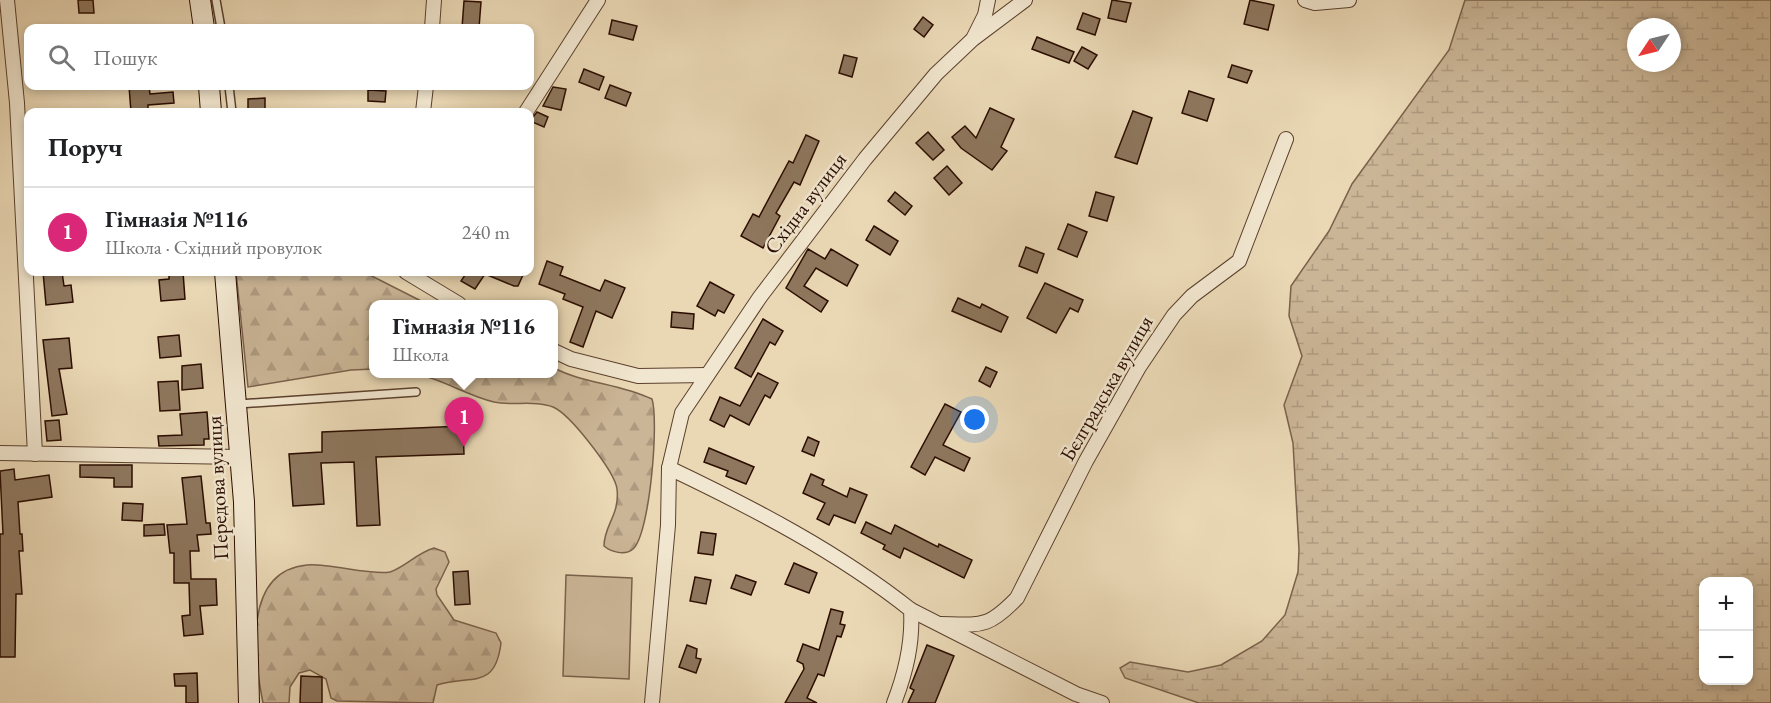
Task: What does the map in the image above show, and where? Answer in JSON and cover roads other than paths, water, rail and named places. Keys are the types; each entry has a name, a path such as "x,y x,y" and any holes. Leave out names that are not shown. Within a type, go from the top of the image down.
{"street":[{"path":"7,0 17,103 24,240"},
{"path":"200,0 203,24"},
{"path":"205,24 210,0"},
{"path":"432,24 434,0"},
{"path":"529,108 598,0"},
{"path":"973,39 986,15 988,0"},
{"name":"Східна вулиця","path":"652,703 668,525 669,468 682,413 830,203 936,74 973,39 1025,0"},
{"path":"1311,1 1349,0"},
{"path":"208,90 211,108"},
{"path":"423,108 426,90"},
{"name":"Бєлградська вулиця","path":"941,624 982,625 1000,616 1017,598 1086,461 1139,366 1174,315 1192,296 1239,261 1286,139"},
{"path":"26,276 35,454"},
{"name":"Передова вулиця","path":"225,276 240,457 249,703"},
{"path":"419,276 453,300"},
{"path":"558,353 571,359 638,376 707,375"},
{"path":"0,453 240,457"},
{"path":"669,468 732,499 836,558 911,609 1076,694 1102,703"},
{"path":"894,703 904,676 912,635 911,609"}],"lane":[{"path":"216,0 220,24"},
{"path":"229,90 232,108"},
{"path":"236,405 416,392"}],"place":[{"name":"Гімназія №116","path":"464,447"}]}
